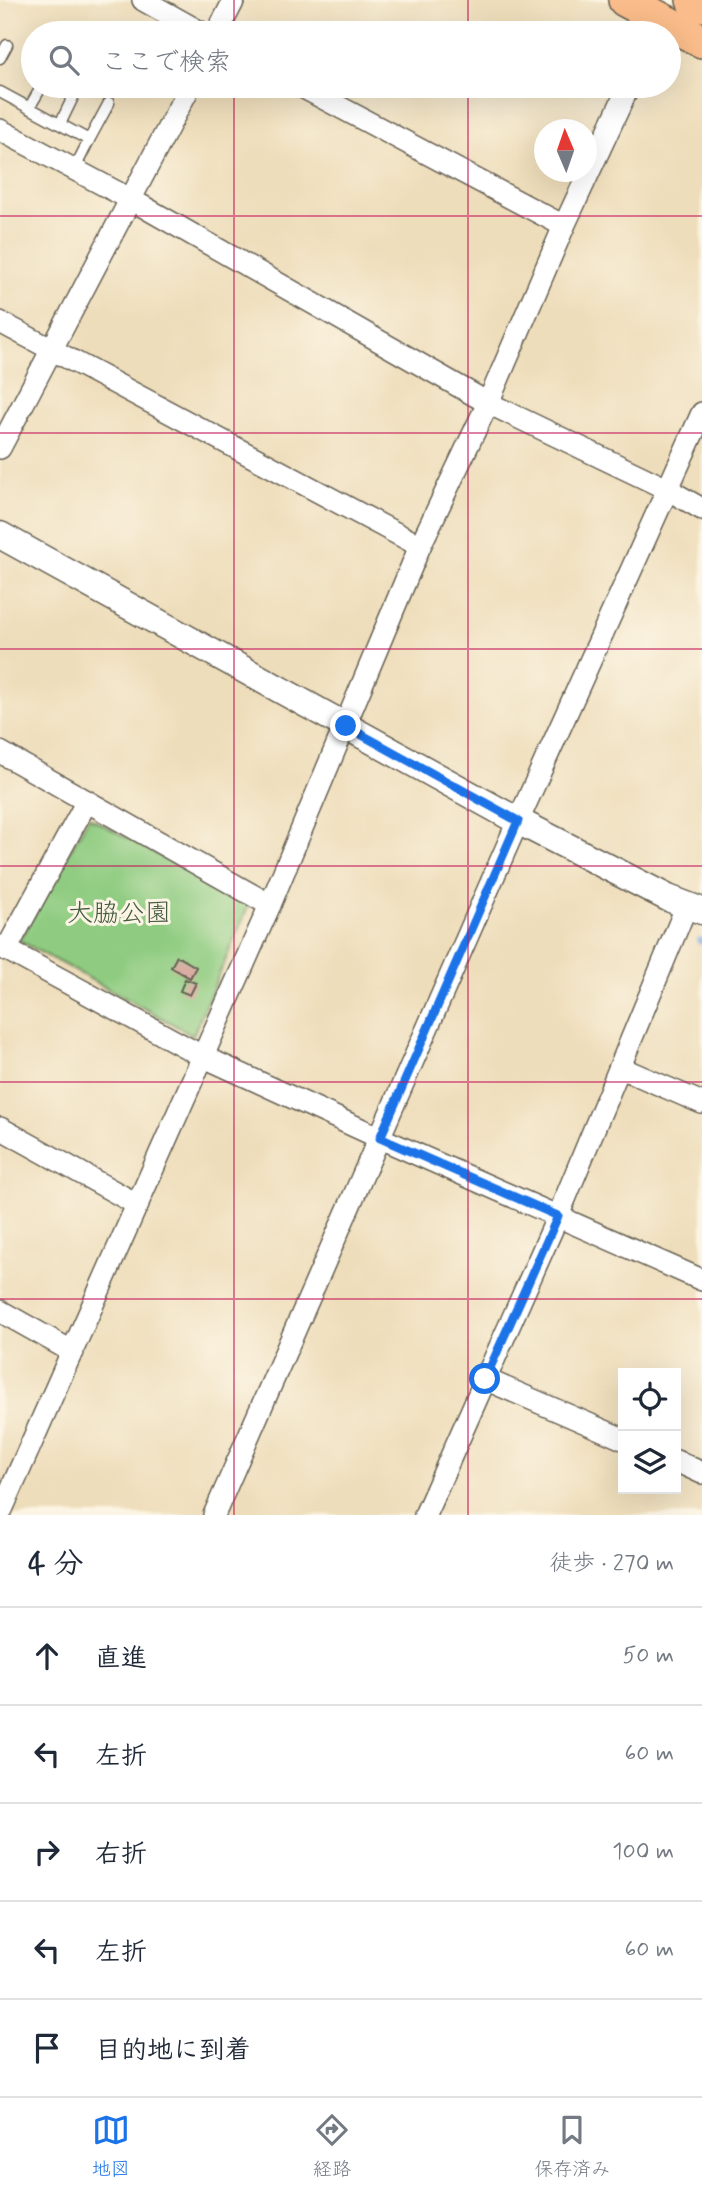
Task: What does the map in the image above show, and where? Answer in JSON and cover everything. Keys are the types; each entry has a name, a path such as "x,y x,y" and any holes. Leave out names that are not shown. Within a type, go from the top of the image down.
{"main road":[{"path":"625,0 660,17"},
{"path":"693,0 702,5"},
{"path":"681,29 702,41"}],"street":[{"path":"143,0 181,21"},
{"path":"223,21 234,0"},
{"path":"0,448 184,98"},
{"path":"323,98 564,226"},
{"path":"4,1512 270,905 420,547 488,403 564,226 623,98"},
{"path":"0,130 130,199 488,403 667,489 702,509"},
{"path":"0,322 420,547"},
{"path":"214,1515 518,821 702,413"},
{"path":"0,535 518,821 668,898 694,908 425,1515"},
{"path":"0,752 270,905"},
{"path":"87,801 3,948 202,1056 702,1280"},
{"path":"621,1068 702,1103"},
{"path":"0,1128 138,1205"},
{"path":"0,1311 73,1352"},
{"path":"485,1379 618,1437"},
{"path":"681,1463 702,1473"}],"lane":[{"path":"0,58 7,45"},
{"path":"0,92 89,139"},
{"path":"29,108 35,98"},
{"path":"61,124 73,98"},
{"path":"74,170 109,103"}],"green space":[{"name":"大脇公園","path":"89,817 249,905 193,1035 20,941"}],"building":[{"path":"177,956 196,967 190,978 171,967"},
{"path":"185,979 196,983 190,995 180,991"}],"route":[{"path":"346,726 518,821 380,1138 558,1216 485,1379"}]}
